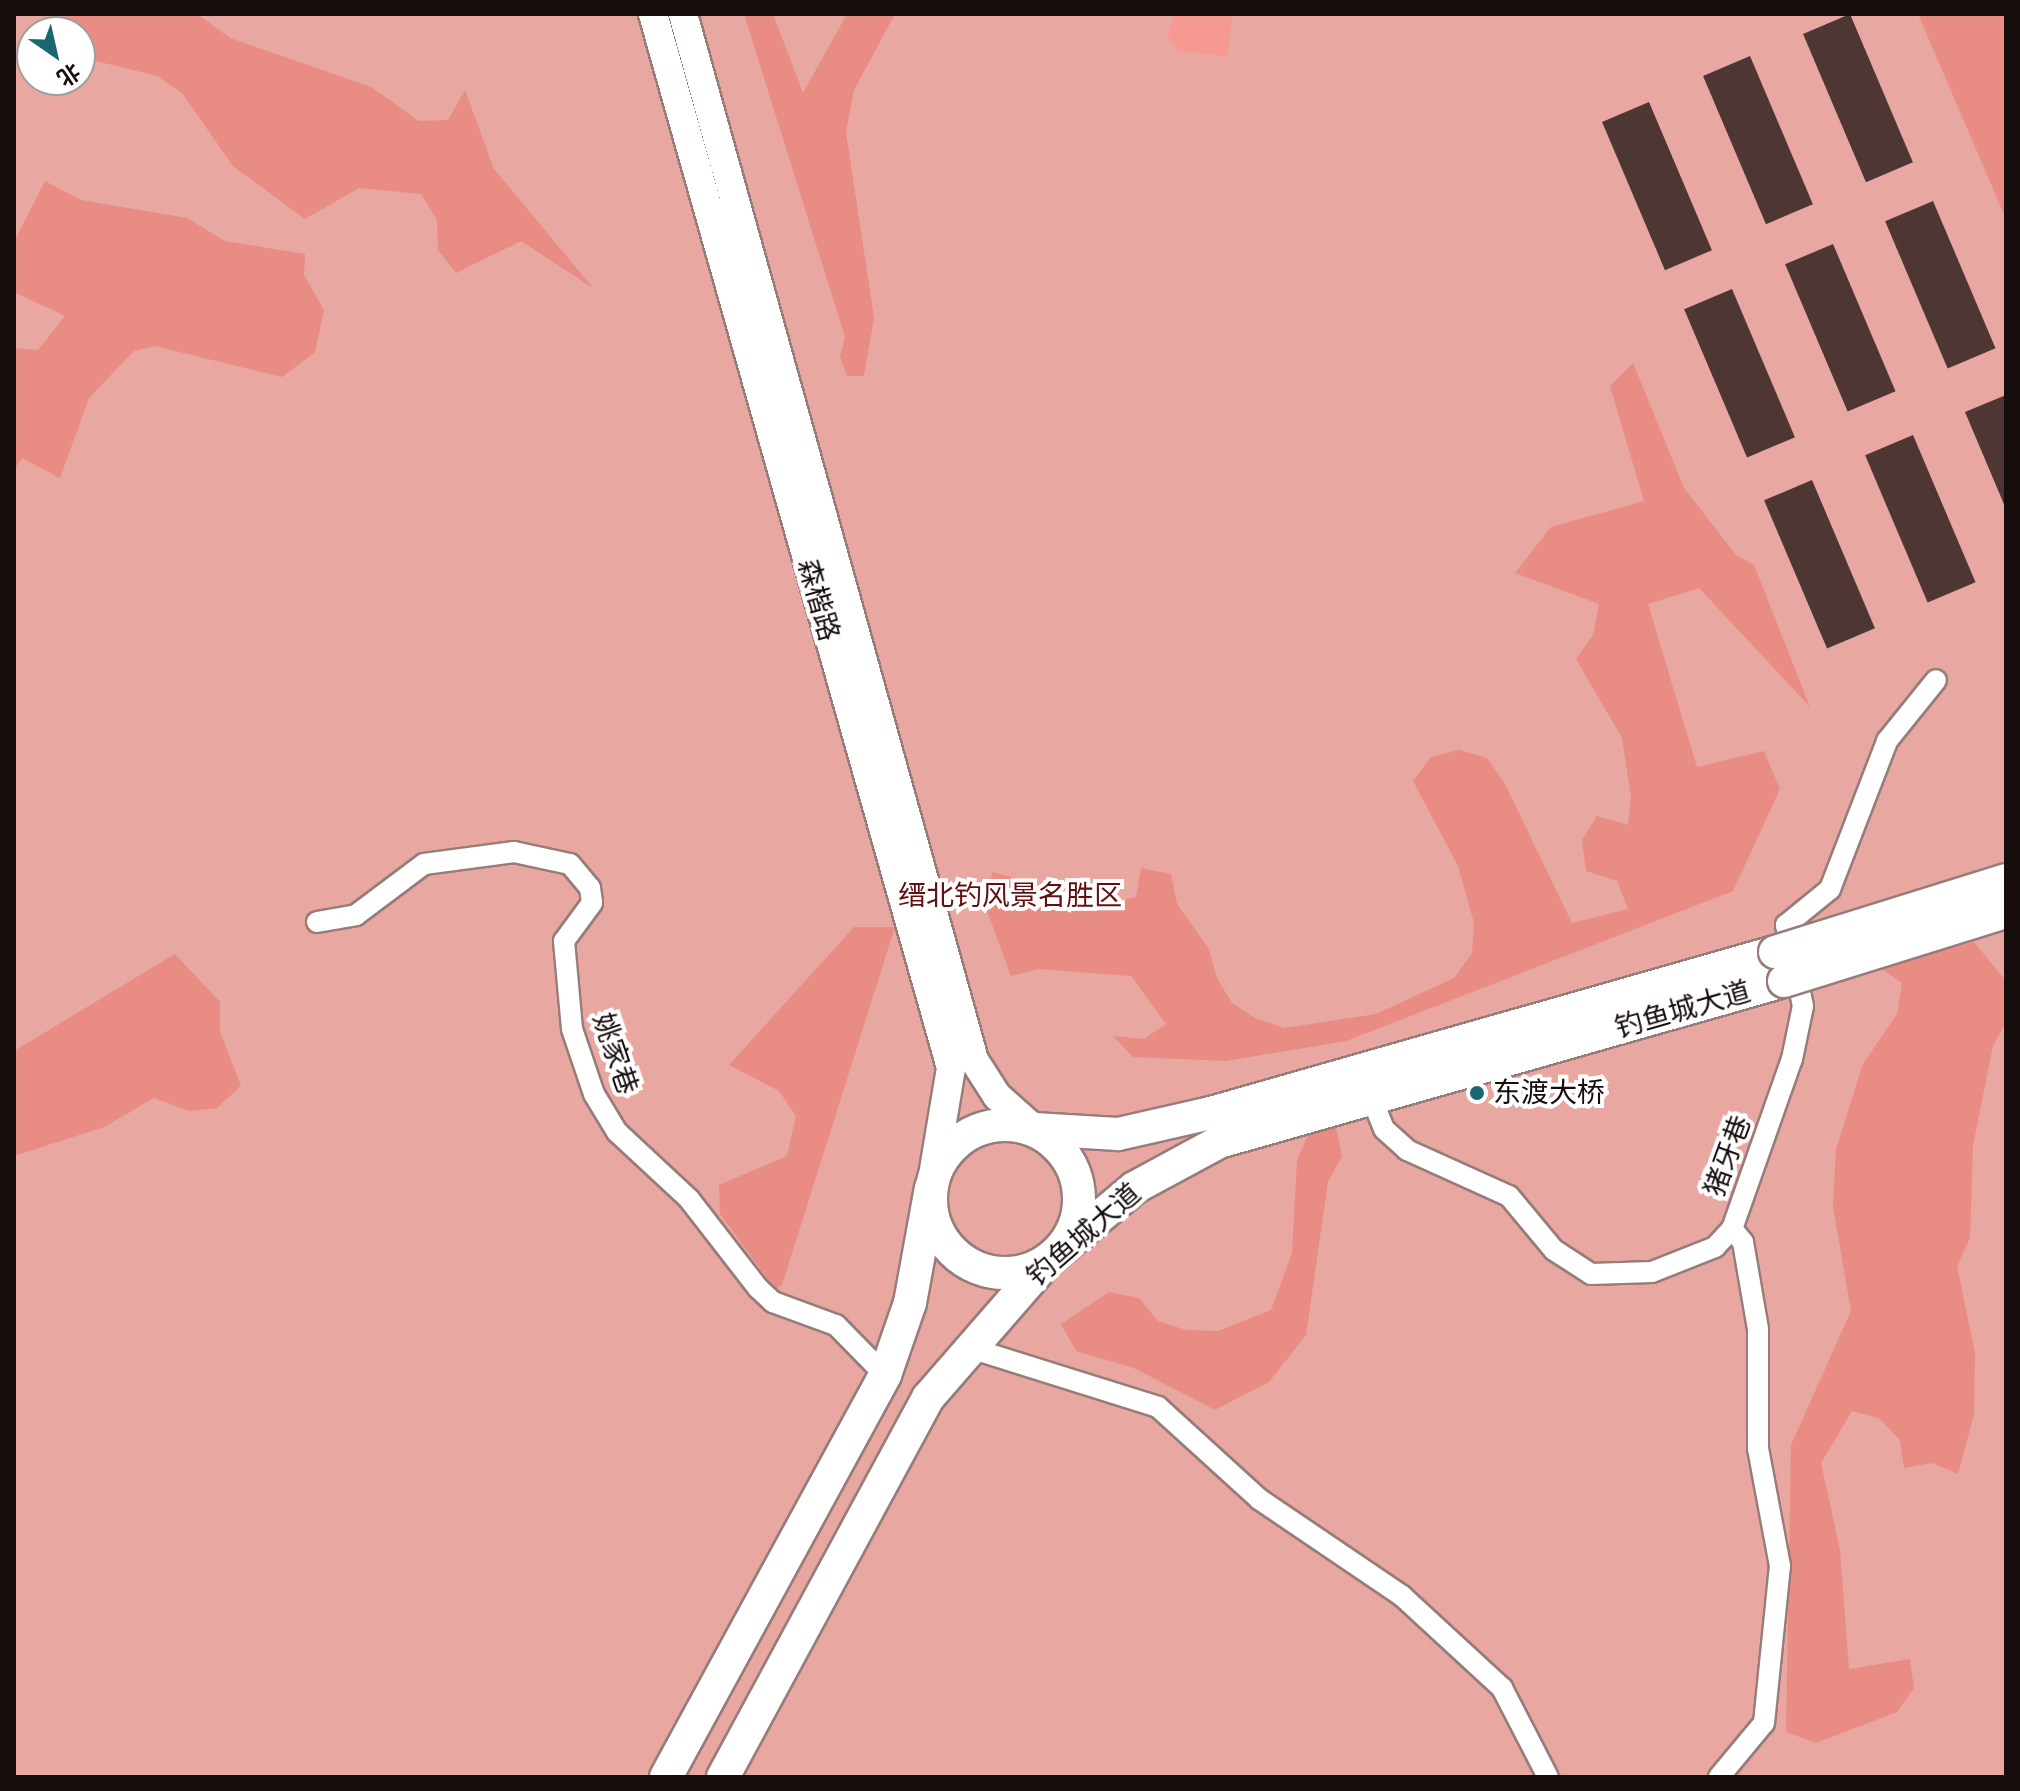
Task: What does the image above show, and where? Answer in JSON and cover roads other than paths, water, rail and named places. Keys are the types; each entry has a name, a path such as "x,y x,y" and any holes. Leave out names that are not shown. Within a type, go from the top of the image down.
{"main road":[{"name":"森楷路","path":"653,14 951,1068 931,1188"},
{"name":"森楷路","path":"683,14 974,1060 997,1096 1034,1129"},
{"path":"1780,966 2006,880"},
{"path":"1780,966 2006,912"},
{"name":"钓鱼城大道","path":"1034,1129 1118,1134 1207,1114 1780,966"},
{"name":"钓鱼城大道","path":"723,1777 928,1398 1048,1260 1134,1188 1219,1142 1372,1099 1780,966"},
{"path":"666,1777 885,1375 910,1303 931,1188 943,1159 964,1136 986,1126 1034,1129 1054,1142 1078,1179 1076,1224 1048,1260 1002,1273 977,1268 940,1236 931,1188"}],"street":[{"name":"猪牙巷","path":"1719,1777 1764,1723 1780,1566 1758,1449 1758,1329 1743,1242 1732,1229 1792,1059 1803,1006 1786,925 1830,889 1887,741 1936,680"},
{"name":"姚家巷","path":"317,922 356,915 424,864 514,852 570,864 590,888 592,903 564,941 572,1029 594,1094 617,1132 689,1199 758,1288 773,1302 836,1325 885,1375"},
{"path":"1372,1099 1384,1129 1407,1150 1509,1196 1554,1250 1591,1274 1652,1272 1715,1247 1732,1229"},
{"path":"970,1348 1158,1407 1259,1499 1402,1596 1502,1688 1548,1777"}],"place":[{"name":"东渡大桥","path":"1477,1093"}],"park label":[{"name":"缙北钓风景名胜区","path":"1010,896"}]}
